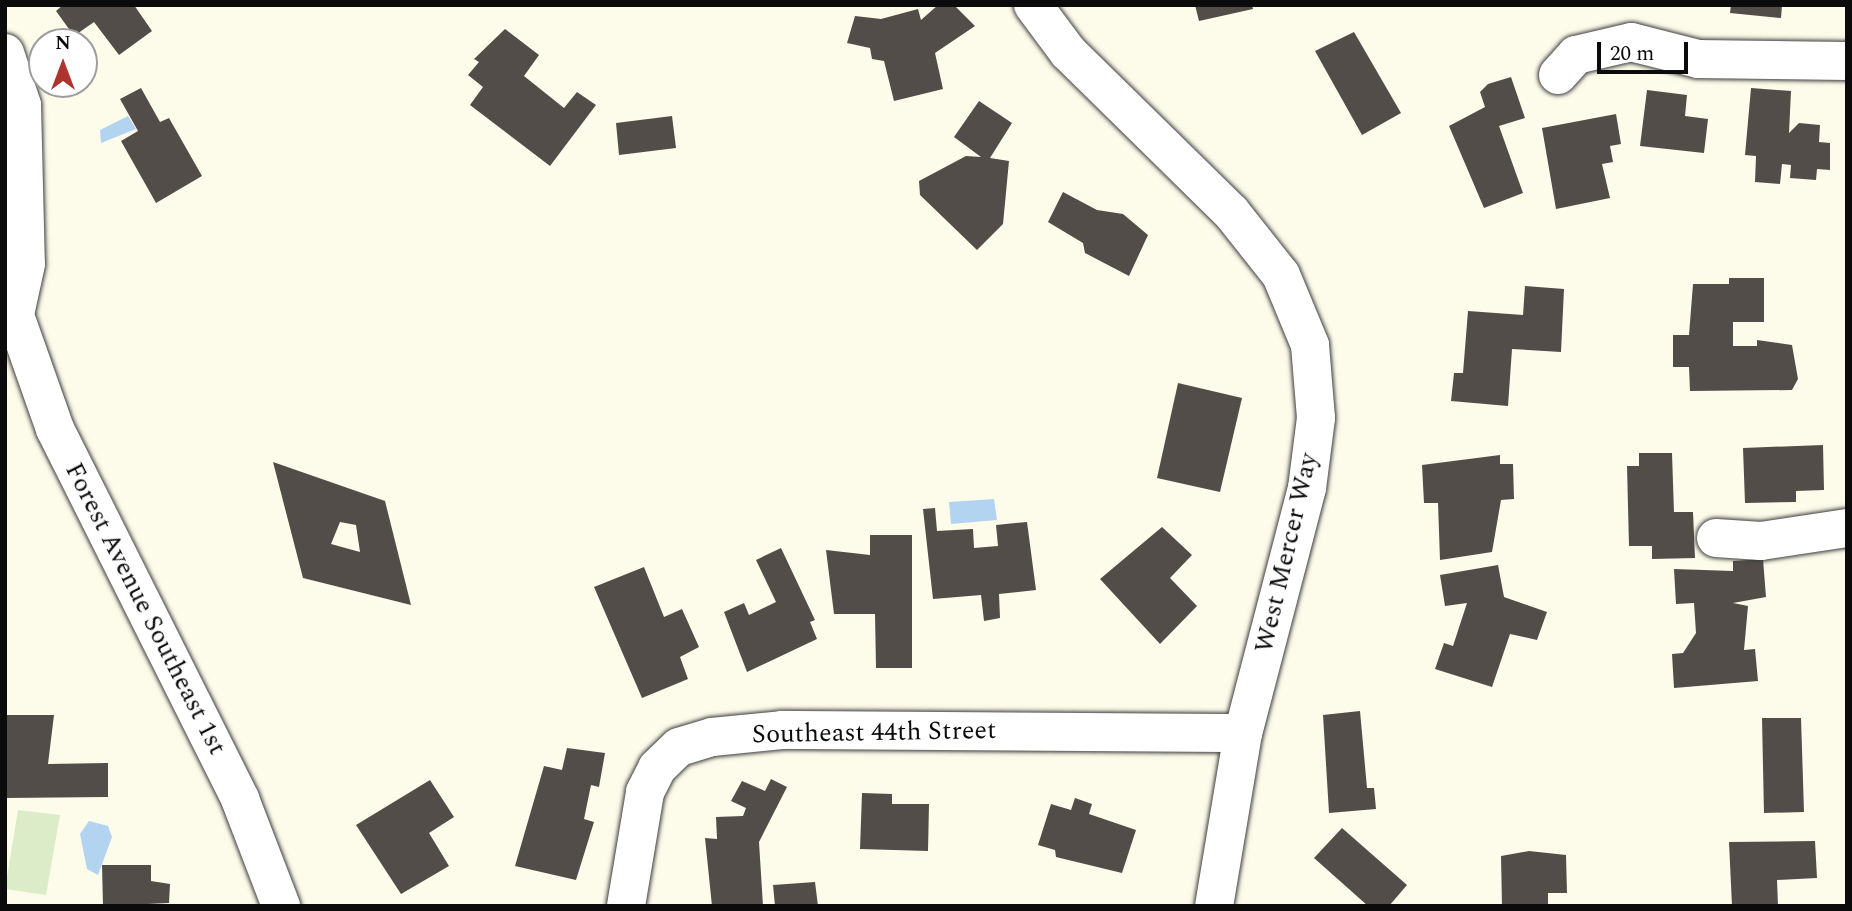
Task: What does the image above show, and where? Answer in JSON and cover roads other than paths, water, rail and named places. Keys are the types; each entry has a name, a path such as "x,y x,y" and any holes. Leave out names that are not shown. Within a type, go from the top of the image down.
{"street":[{"name":"West Mercer Way","path":"1033,5 1068,52 1231,212 1281,275 1310,345 1316,418 1307,488 1243,733 1214,904"},
{"path":"1558,75 1576,55 1631,42 1698,59 1847,61"},
{"path":"5,53 22,105 26,264 11,298"},
{"name":"Forest Avenue Southeast 1st","path":"11,298 55,429 240,799 281,906"},
{"path":"1716,538 1761,541 1847,528"},
{"name":"Southeast 44th Street","path":"626,906 645,792 657,768 679,747 712,737 782,730 1243,733"}],"water":[{"path":"128,116 136,129 101,143 100,130"},
{"path":"994,499 997,520 951,524 949,502"},
{"path":"89,821 108,826 112,837 98,875 87,869 80,834"}]}
